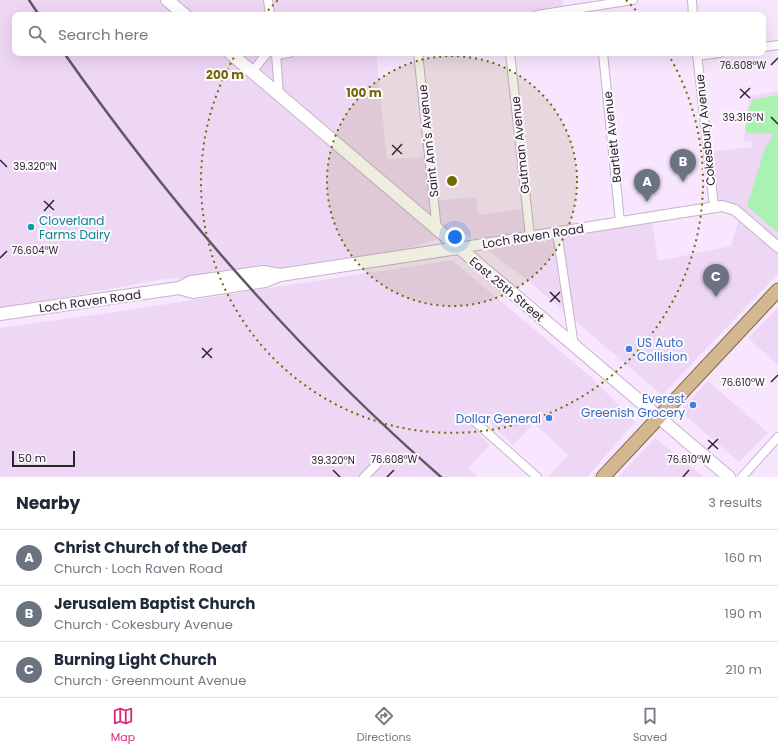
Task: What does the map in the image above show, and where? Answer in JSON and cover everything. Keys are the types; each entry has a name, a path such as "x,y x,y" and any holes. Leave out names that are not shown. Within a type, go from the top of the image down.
{"main road":[{"path":"167,0 181,12"},
{"name":"East 25th Street","path":"233,56 729,477"},
{"name":"Loch Raven Road","path":"0,314 180,288 191,282 263,272 280,275 458,248"},
{"path":"603,477 778,290"}],"street":[{"path":"268,0 270,12"},
{"path":"552,12 598,3 633,0"},
{"path":"692,0 693,12"},
{"path":"766,47 778,45"},
{"path":"252,72 265,56"},
{"path":"276,56 279,95"},
{"name":"Saint Ann's Avenue","path":"418,56 437,230"},
{"name":"Gutman Avenue","path":"510,56 530,236"},
{"name":"Bartlett Avenue","path":"603,56 620,222"},
{"name":"Cokesbury Avenue","path":"697,56 714,207"},
{"name":"Loch Raven Road","path":"458,248 727,206 735,210 778,247"},
{"path":"557,232 574,346"},
{"path":"472,419 536,477"},
{"path":"742,477 778,437"},
{"path":"364,477 378,462"}],"shaded area":[{"path":"0,0 562,0 563,8 548,12 12,12 12,56 376,56 387,159 430,157 433,201 476,197 478,215 530,208 532,233 651,215 658,261 731,246 740,215 715,205 709,152 752,147 751,141 744,142 746,115 750,96 778,91 778,274 662,395 526,279 463,232 363,261 284,272 164,279 0,309"},
{"path":"452,260 592,378 635,422 587,477 548,477 568,455 534,423 513,445 486,419 476,431 490,445 468,468 478,477 0,477 0,328 109,313"},
{"path":"778,308 778,365 748,338"},
{"path":"708,381 768,433 739,462 680,411"},
{"path":"655,438 700,474 704,477 618,477"}],"green space":[{"path":"778,95 778,233 747,206 765,148 774,135 755,134 745,130 748,111 752,100"}],"railway":[{"path":"29,0 37,12"},
{"path":"66,56 149,167 193,222 240,276 337,380 441,477"}],"place":[{"name":"Jerusalem Baptist Church","path":"683,182"},
{"name":"Christ Church of the Deaf","path":"647,202"},
{"name":"Cloverland Farms Dairy","path":"31,227"},
{"name":"Burning Light Church","path":"716,297"},
{"name":"US Auto Collision","path":"629,349"},
{"name":"Everest Greenish Grocery","path":"693,405"},
{"name":"Dollar General","path":"549,418"}]}
